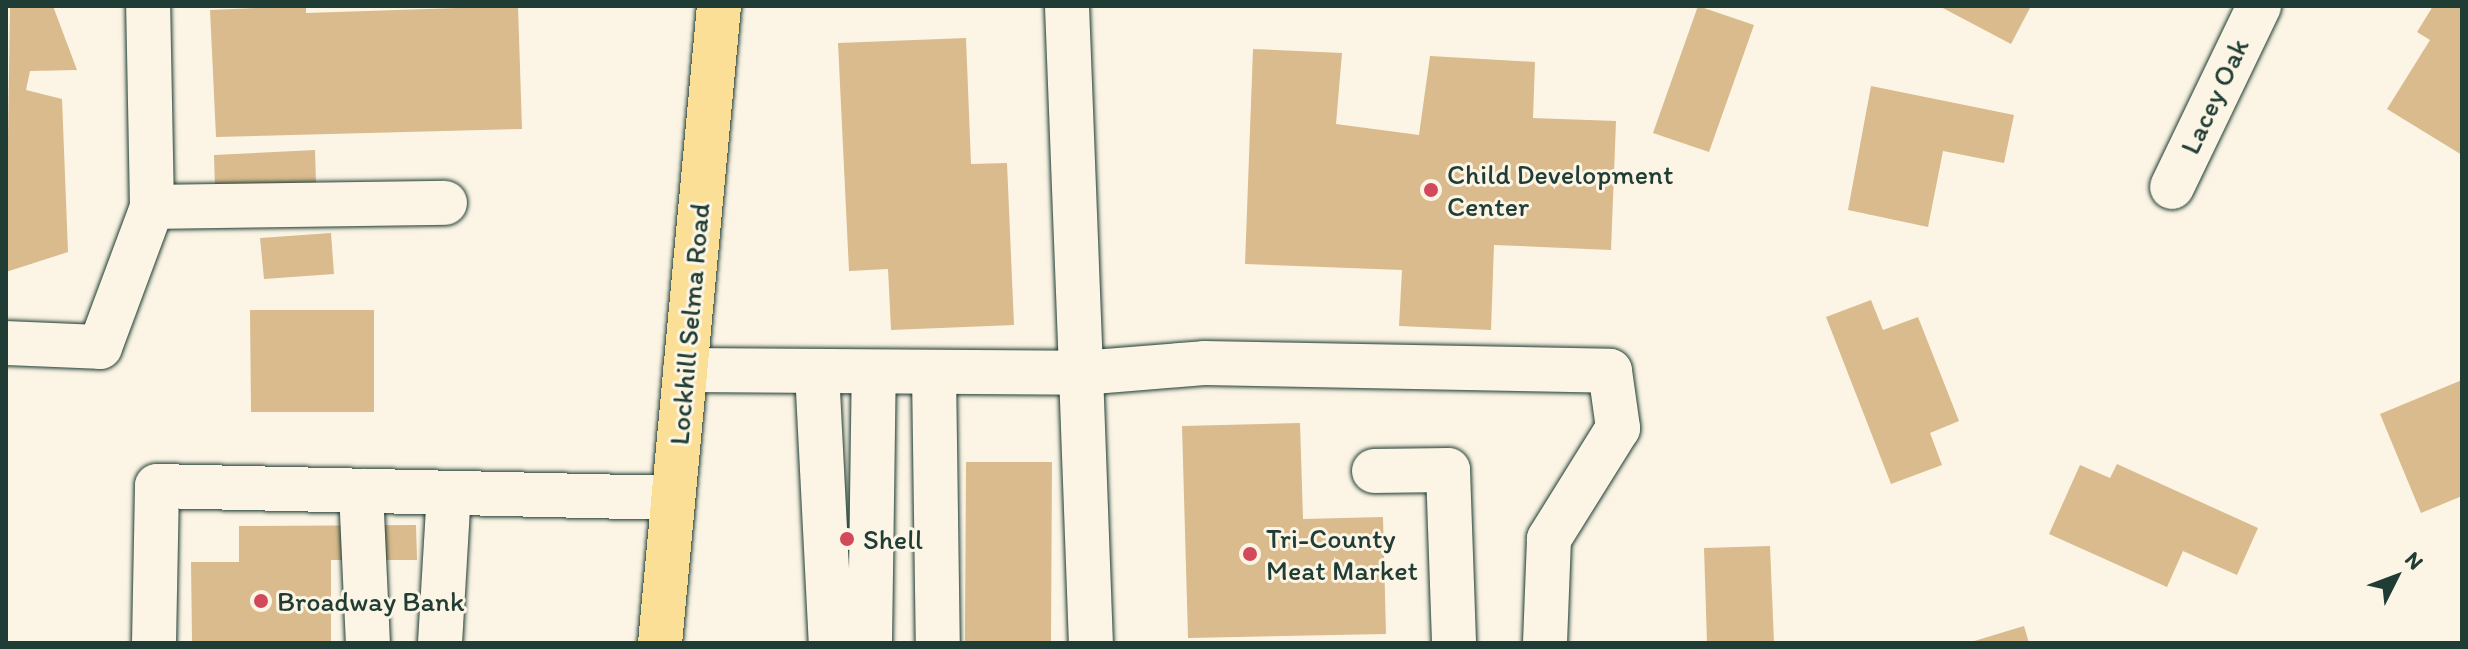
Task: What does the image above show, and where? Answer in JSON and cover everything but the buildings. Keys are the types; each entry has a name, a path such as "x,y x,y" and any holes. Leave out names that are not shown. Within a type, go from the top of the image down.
{"main road":[{"name":"Lockhill Selma Road","path":"660,643 719,6"}],"street":[{"path":"6,343 100,347 152,207 148,6"},
{"path":"1067,6 1091,643"},
{"name":"Lacey Oak","path":"2172,187 2259,6"},
{"path":"152,207 445,203"},
{"path":"685,370 1081,373 1204,363 1610,371 1618,428 1549,539 1545,643"},
{"path":"817,371 831,643"},
{"path":"870,643 874,372"},
{"path":"934,372 938,643"},
{"path":"1374,471 1448,470 1454,643"},
{"path":"154,643 157,486 673,498"},
{"path":"361,491 368,643"},
{"path":"440,643 449,493"}],"place":[{"name":"Child Development Center","path":"1431,190"},
{"name":"Shell","path":"847,539"},
{"name":"Tri-County Meat Market","path":"1250,554"},
{"name":"Broadway Bank","path":"261,601"}]}
